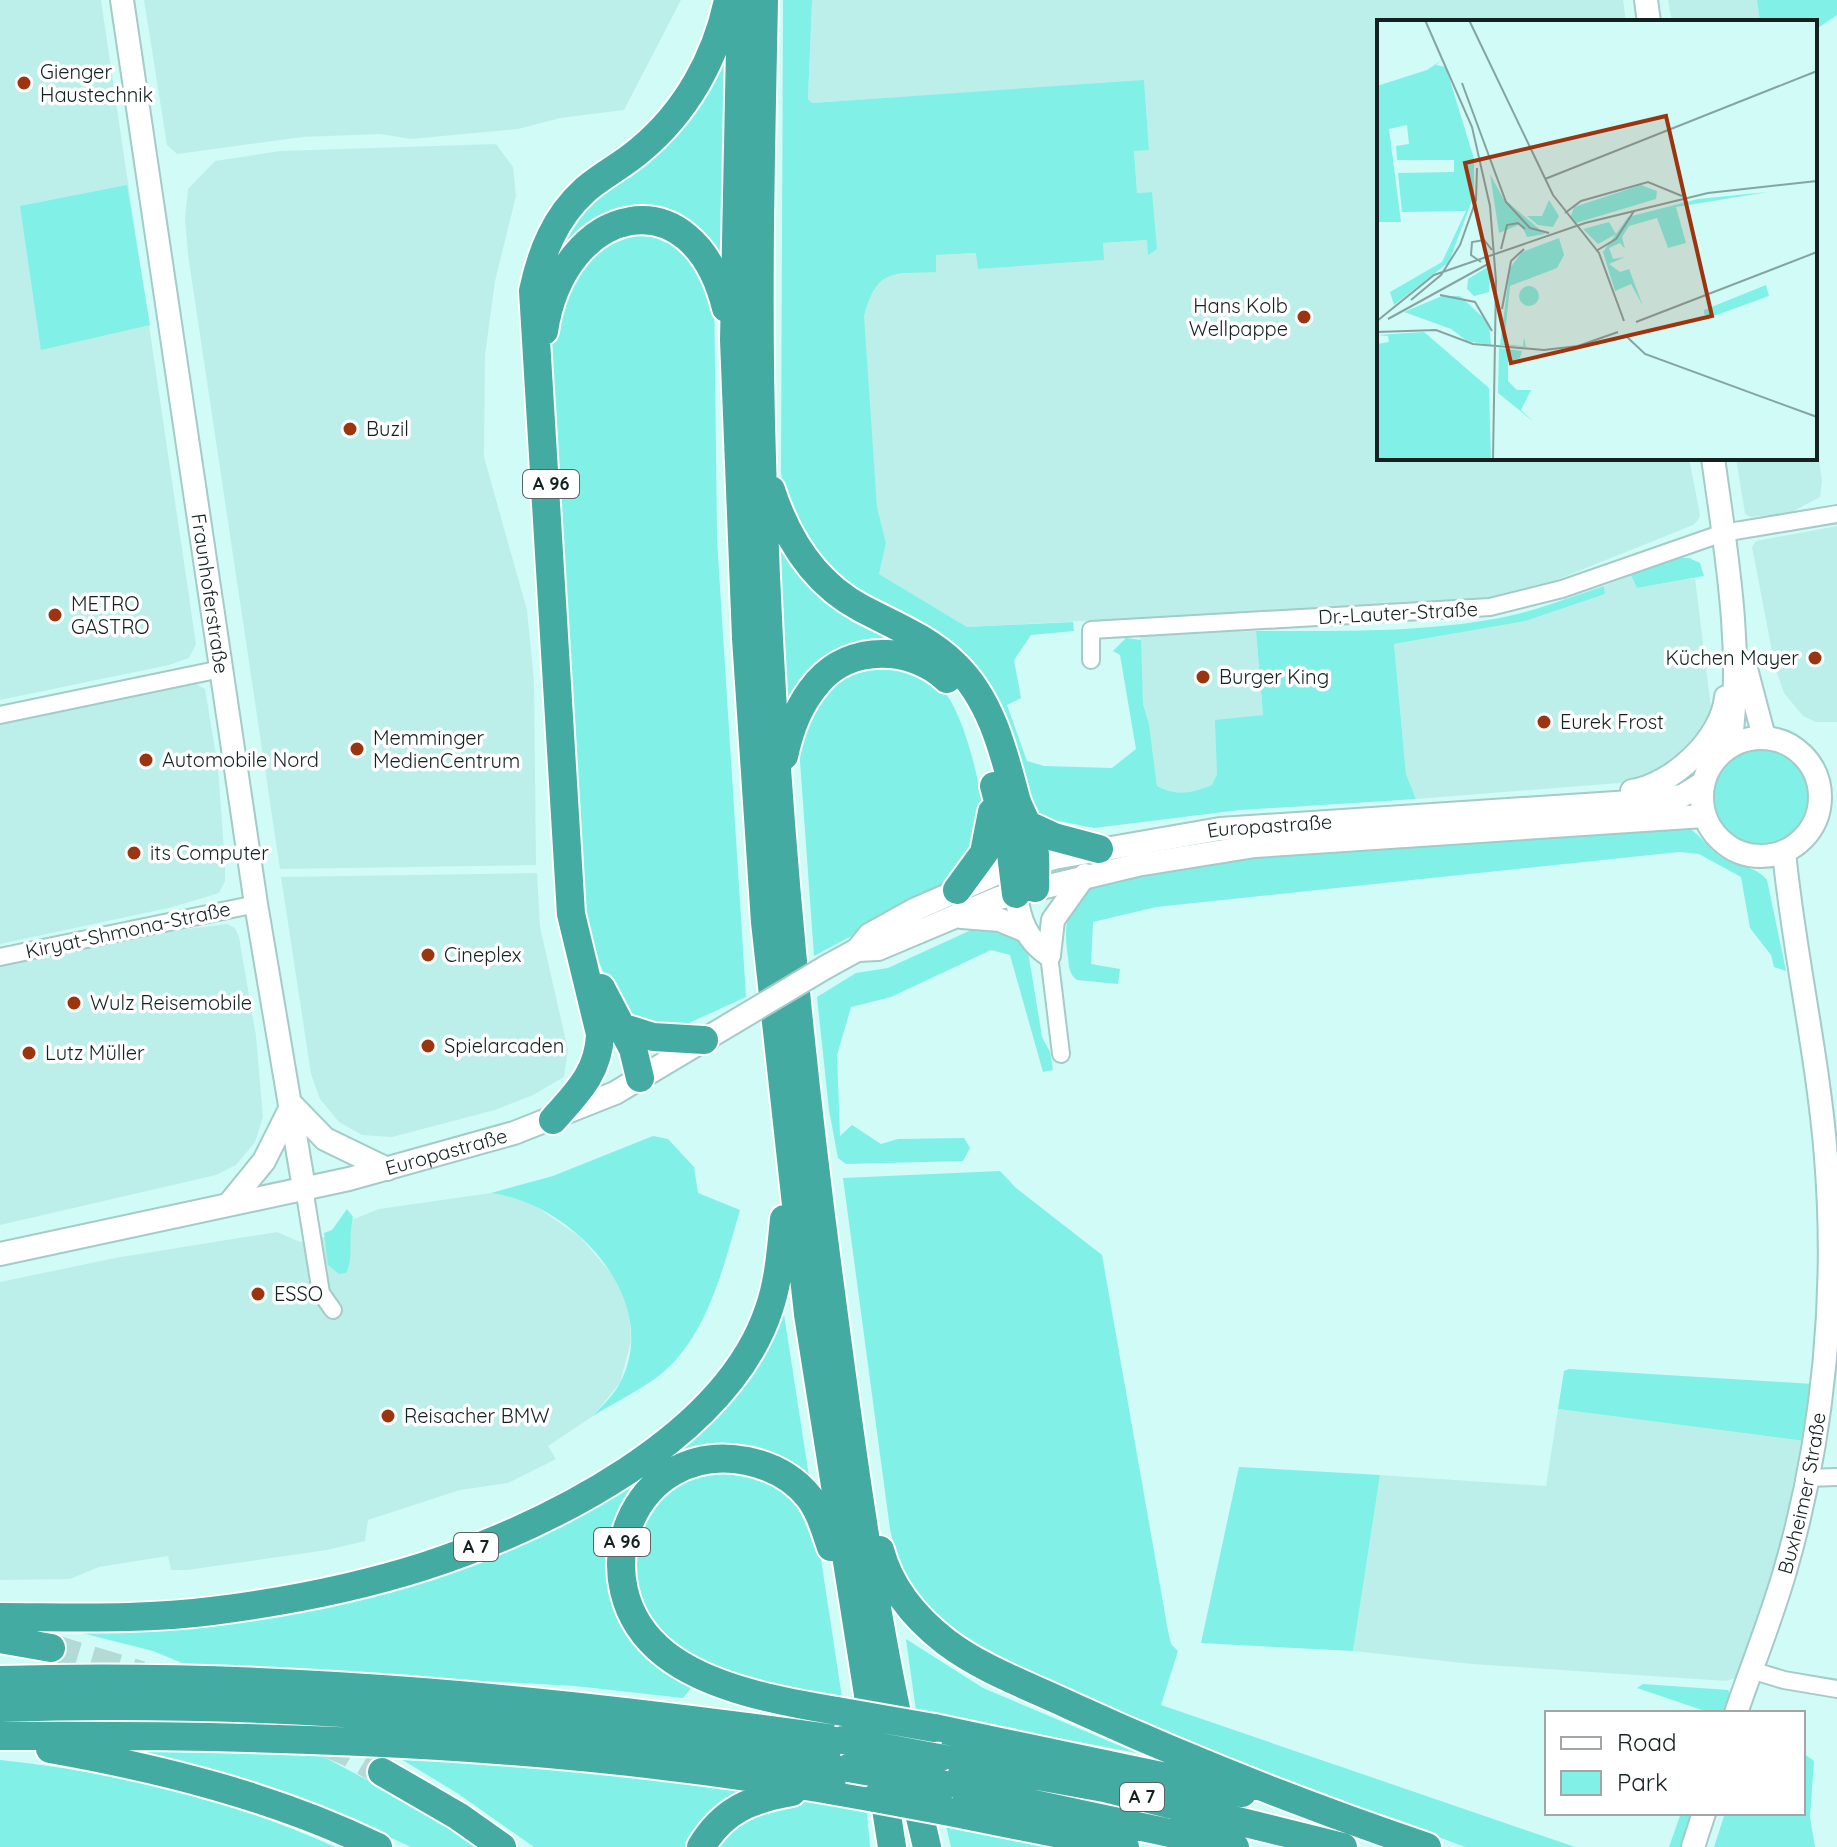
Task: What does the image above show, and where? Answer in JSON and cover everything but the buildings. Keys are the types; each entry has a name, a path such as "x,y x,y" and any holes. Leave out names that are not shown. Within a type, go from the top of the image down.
{"highway":[{"path":"553,1120 593,1072 610,1023 571,914 533,291 540,258 564,215 584,190 657,134 689,95 720,38 728,0"},
{"name":"A 96","path":"741,0 734,340 754,783 799,1144"},
{"path":"764,0 760,300 762,463 799,1144 800,1213 855,1463 891,1684 927,1847"},
{"name":"A 96","path":"640,1078 633,1049 610,1023 587,951 575,882 545,329 556,282 569,259 595,235 630,221 664,224 686,236 705,253 721,290 734,340"},
{"path":"762,463 789,536 817,574 842,596 930,645 954,664 972,685 1000,743 1017,805 1028,825 1025,878"},
{"path":"778,780 794,720 819,680 857,658 892,653 935,668 960,695 979,736 1025,878"},
{"path":"957,903 984,853 992,812 999,805"},
{"path":"1028,825 1054,837 1099,849"},
{"path":"610,1023 653,1037 704,1040"},
{"name":"A 96","path":"800,1213 851,1599 892,1847"},
{"name":"A 7","path":"0,1617 209,1612 322,1594 425,1566 505,1536 622,1472 665,1444 705,1410 740,1364 769,1310 779,1269 800,1213"},
{"name":"A 96","path":"851,1599 820,1516 809,1497 791,1480 760,1464 715,1458 682,1467 644,1497 624,1533 618,1562 628,1606 645,1634 667,1655 741,1690 1104,1762 1324,1812"},
{"path":"855,1463 890,1578 910,1608 946,1642 988,1667 1107,1722 1324,1812 1427,1847"},
{"path":"0,1639 51,1648"},
{"name":"A 7","path":"0,1680 239,1683 431,1694 640,1712 848,1767"},
{"name":"A 7","path":"0,1708 183,1707 431,1719 650,1739 848,1767 1235,1847"},
{"path":"0,1738 185,1735 432,1744 686,1769 816,1787"},
{"path":"0,1738 140,1765 237,1792 314,1819 378,1847"},
{"path":"701,1847 716,1825 745,1804 816,1787 848,1767 945,1785 1044,1830 1097,1847"},
{"path":"382,1772 458,1816 502,1847"},
{"name":"A 7","path":"945,1785 1104,1788 1343,1847"},
{"path":"1044,1830 1125,1847"}],"main road":[{"name":"Fraunhoferstraße","path":"122,0 256,904 304,1188"},
{"path":"1646,0 1649,20"},
{"path":"1713,460 1734,643 1736,694 1730,746"},
{"path":"1734,643 1743,660 1764,737"},
{"path":"1581,805 1607,794 1663,782 1689,762 1723,713 1726,700 1723,666 1734,643"},
{"path":"1764,737 1798,750 1814,769 1828,798 1812,827 1784,852 1761,857 1726,846 1704,816 1703,783 1713,762 1730,746 1764,737"},
{"path":"1814,769 1837,771"},
{"name":"Europastraße","path":"0,1254 387,1169 553,1120 640,1078 857,950 869,935 1099,849 1220,829 1682,796 1703,783"},
{"name":"Europastraße","path":"1025,878 1086,875 1255,846 1704,816"},
{"name":"Buxheimer Straße","path":"1737,1711 1787,1563 1806,1478 1823,1373 1830,1230 1822,1116 1792,934 1784,852"},
{"name":"Buxheimer Straße","path":"1761,857 1792,934"},
{"path":"1049,955 1053,920 1086,875"},
{"path":"1025,878 1026,931 1033,945 1049,955"},
{"path":"1025,878 1049,955"},
{"path":"957,903 971,920 1000,920 1026,931"},
{"path":"229,1204 264,1161 292,1105 325,1139 387,1169"},
{"path":"1693,1847 1703,1815"}],"street":[{"path":"1723,533 1837,514"},
{"name":"Dr.-Lauter-Straße","path":"1091,660 1091,630 1490,607 1562,589 1723,533"},
{"path":"0,715 221,669"},
{"name":"Kiryat-Shmona-Straße","path":"0,957 256,904"},
{"path":"1049,955 1061,1054"},
{"path":"304,1188 321,1293 333,1310"},
{"path":"1806,1478 1837,1477"},
{"path":"1751,1670 1784,1680 1837,1689"}],"shaded area":[{"path":"0,0 101,0 196,644 189,658 169,665 0,700"},
{"path":"144,0 681,0 624,110 560,118 518,129 411,139 380,134 303,137 177,154 167,145"},
{"path":"812,0 1623,0 1626,20 1377,20 1377,460 1689,460 1700,515 1698,520 1693,525 1534,589 1490,600 967,627 879,574 886,543 877,507 863,316 871,290 886,276 909,273 935,255 977,253 978,269 1103,260 1103,243 1147,240 1152,192 1137,193 1134,151 1149,149 1144,81 812,103 808,99"},
{"path":"1668,0 1757,0 1760,20 1672,20"},
{"path":"496,144 513,167 516,196 495,281 485,355 484,457 527,610 534,681 536,865 280,869 188,255 185,219 188,189 215,161 280,151"},
{"path":"1817,443 1822,481 1820,497 1790,513 1751,517 1745,514 1736,460 1817,460"},
{"path":"1837,526 1837,722 1816,722 1803,716 1784,693 1775,667 1752,547 1756,541"},
{"path":"1631,575 1637,588 1695,578 1712,716 1681,754 1657,774 1632,782 1416,799 1406,774 1394,644 1451,634 1605,594 1604,586"},
{"path":"1256,631 1263,715 1216,721 1217,774 1212,785 1192,793 1170,794 1157,786 1149,724 1143,704 1140,634"},
{"path":"194,683 205,689 218,767 225,865 225,881 219,893 173,907 0,944 0,723"},
{"path":"537,873 540,927 568,1050 564,1077 533,1095 495,1110 392,1137 362,1135 339,1122 320,1099 311,1074 281,877"},
{"path":"227,924 235,928 239,937 256,1036 263,1117 255,1142 236,1165 216,1175 0,1225 0,966 180,930"},
{"path":"491,1193 513,1196 534,1205 580,1237 618,1281 629,1312 631,1341 620,1383 593,1416 548,1446 556,1459 508,1483 460,1490 368,1520 365,1541 327,1550 187,1570 171,1570 168,1556 99,1567 70,1579 0,1580 0,1282 115,1258 277,1232 300,1242 328,1236 344,1223 379,1209"},
{"path":"1558,1409 1805,1441 1775,1571 1745,1667 1735,1678 1726,1681 1472,1664 1353,1651 1380,1475 1546,1486"}],"green space":[{"path":"783,0 812,0 808,99 812,103 1144,80 1149,150 1134,151 1137,193 1152,192 1157,249 1148,255 1147,240 1103,243 1104,260 978,269 976,253 936,255 936,272 897,274 881,282 869,300 864,316 877,507 886,543 879,574 967,627 1073,622 1074,631 1031,635 1014,660 1021,698 1007,705 1027,761 1044,766 1112,768 1136,749 1120,655 1113,651 1126,638 1141,640 1143,704 1149,724 1157,786 1184,793 1212,785 1217,774 1215,720 1263,715 1256,631 1383,630 1479,622 1533,610 1604,586 1605,594 1525,621 1394,644 1406,774 1416,799 1240,810 1094,828 1059,821 1056,827 1037,816 1003,726 893,617 812,559 783,488 781,471"},
{"path":"1757,0 1837,0 1837,15 1817,29 1817,20 1760,20"},
{"path":"718,58 726,59 722,258 649,215 542,282 555,241"},
{"path":"127,185 150,325 41,350 20,206"},
{"path":"636,228 682,241 714,287 717,540 746,997 678,1028 634,1024 622,1007 598,960 581,889 548,355 552,322 561,292 610,235"},
{"path":"779,536 902,639 788,717"},
{"path":"1674,558 1689,558 1700,563 1704,576 1637,588 1631,575"},
{"path":"899,662 938,685 951,701 972,757 985,832 952,882 814,956 798,733 839,672"},
{"path":"1761,745 1781,749 1798,760 1809,777 1813,797 1809,817 1798,834 1781,845 1761,849 1741,845 1724,834 1713,817 1709,797 1713,777 1724,760 1741,749"},
{"path":"1675,824 1689,828 1721,857 1757,872 1767,880 1786,971 1774,967 1771,955 1750,928 1741,877 1699,854 1679,852 1156,907 1093,922 1091,964 1120,969 1118,984 1077,980 1069,967 1066,935 1069,916 1078,899 1095,884 1255,857"},
{"path":"980,926 1004,929 1028,951 1042,1037 1050,1052 1053,1070 1043,1072 1010,955 991,950 891,997 851,1007 837,1055 840,1136 852,1125 881,1144 898,1139 964,1138 970,1148 963,1161 846,1164 838,1158 829,1110 817,997 856,973 888,968"},
{"path":"653,1136 668,1139 694,1167 698,1193 740,1210 711,1302 688,1344 656,1378 593,1416 620,1383 630,1351 630,1319 620,1289 602,1260 579,1235 551,1215 521,1201 491,1193 553,1176"},
{"path":"1000,1171 1016,1188 1102,1255 1168,1631 1171,1644 1178,1651 1161,1705 1575,1847 1465,1847 1137,1723 1009,1666 957,1636 921,1605 900,1572 890,1529 843,1178"},
{"path":"347,1209 353,1217 350,1261 346,1273 339,1274 328,1265 324,1233 332,1230"},
{"path":"781,1295 810,1483 791,1468 663,1468 610,1569 695,1683 683,1698 575,1686 187,1665 153,1651 58,1627 344,1597 672,1449"},
{"path":"1564,1371 1813,1384 1805,1441 1558,1409"},
{"path":"731,1467 778,1481 815,1520 843,1704 775,1691 683,1656 635,1601 632,1542 668,1488"},
{"path":"1239,1467 1380,1475 1353,1651 1201,1643"},
{"path":"906,1639 983,1688 1137,1753 916,1711"},
{"path":"1643,1684 1728,1690 1732,1697 1727,1711 1705,1711 1637,1688"},
{"path":"95,1743 307,1748 401,1798 480,1847 411,1847 326,1808 241,1778"},
{"path":"391,1753 747,1789 692,1847 534,1847 457,1793"},
{"path":"1805,1754 1814,1761 1810,1817 1815,1847 1714,1847 1724,1815 1805,1815"},
{"path":"0,1760 86,1772 171,1790 255,1815 335,1847 0,1847"},
{"path":"802,1799 839,1804 867,1813 870,1847 710,1847 725,1827"},
{"path":"1680,1815 1691,1815 1681,1847 1669,1847"},
{"path":"946,1826 995,1831 1069,1847 951,1847"}],"tunnel":[{"path":"51,1648 141,1675"},
{"path":"249,1711 348,1752 382,1772"}],"place":[{"name":"Gienger Haustechnik","path":"24,83"},
{"name":"Hans Kolb Wellpappe","path":"1304,317"},
{"name":"Buzil","path":"350,429"},
{"name":"METRO GASTRO","path":"55,615"},
{"name":"Küchen Mayer","path":"1815,658"},
{"name":"Burger King","path":"1203,677"},
{"name":"Eurek Frost","path":"1544,722"},
{"name":"Memminger MedienCentrum","path":"357,749"},
{"name":"Automobile Nord","path":"146,760"},
{"name":"its Computer","path":"134,853"},
{"name":"Cineplex","path":"428,955"},
{"name":"Wulz Reisemobile","path":"74,1003"},
{"name":"Spielarcaden","path":"428,1046"},
{"name":"Lutz Müller","path":"29,1053"},
{"name":"ESSO","path":"258,1294"},
{"name":"Reisacher BMW","path":"388,1416"}]}
